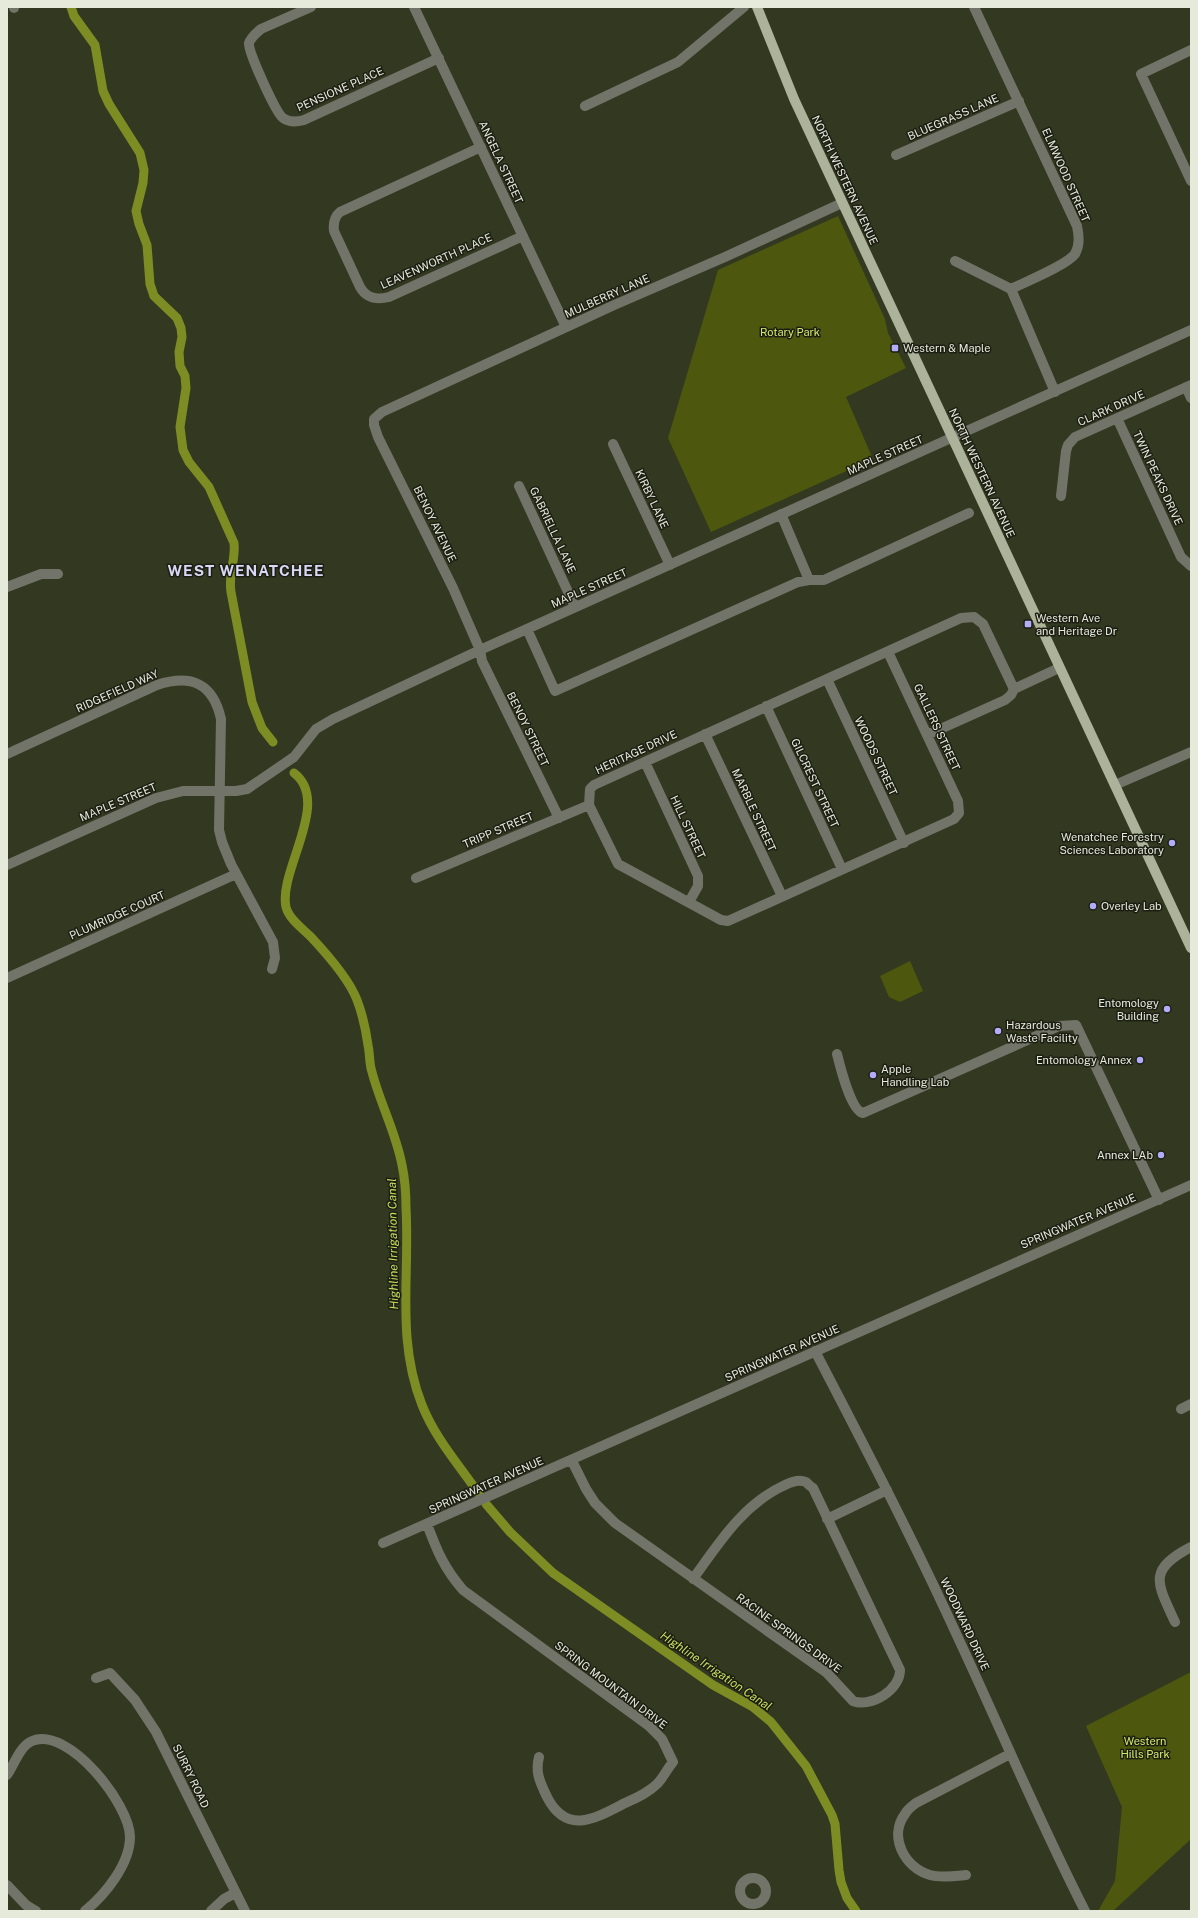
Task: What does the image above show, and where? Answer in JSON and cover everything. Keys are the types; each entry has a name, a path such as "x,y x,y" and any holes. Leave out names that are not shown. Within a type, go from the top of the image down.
{"main road":[{"name":"NORTH WESTERN AVENUE","path":"757,7 782,72 842,203 1191,948"}],"street":[{"name":"PENSIONE PLACE","path":"311,7 261,29 254,34 249,44 251,56 278,113 287,120 298,122 304,120 439,58"},
{"name":"ANGELA STREET","path":"414,7 566,327"},
{"path":"585,106 678,62 744,7"},
{"name":"ELMWOOD STREET","path":"974,7 1077,226 1079,241 1074,254 1061,264 1011,290"},
{"path":"1191,50 1141,74 1191,181"},
{"name":"BLUEGRASS LANE","path":"896,155 1019,101"},
{"name":"LEAVENWORTH PLACE","path":"481,147 336,215 333,226 334,231 360,287 363,293 372,298 389,297 523,236"},
{"name":"MULBERRY LANE","path":"382,412 566,327 842,203"},
{"path":"955,261 1011,290 1055,392"},
{"name":"MAPLE STREET","path":"7,865 156,798 183,791 220,792 247,788 293,757 316,730 333,719 480,650 1191,330"},
{"path":"1188,386 1191,398"},
{"name":"CLARK DRIVE","path":"1061,496 1068,445 1075,437 1188,386"},
{"name":"BENOY AVENUE","path":"382,412 374,419 374,425 378,437 453,588 480,650"},
{"name":"TWIN PEAKS DRIVE","path":"1117,418 1181,557 1191,566"},
{"name":"KIRBY LANE","path":"613,444 670,564"},
{"name":"GABRIELLA LANE","path":"519,486 575,607"},
{"path":"527,629 555,691 792,585 809,580 824,580 969,513"},
{"path":"781,514 809,580"},
{"path":"7,588 41,574 58,574"},
{"name":"HERITAGE DRIVE","path":"589,805 590,789 594,785 961,618 974,617 983,624 1014,689"},
{"name":"BENOY STREET","path":"480,650 482,661 559,818"},
{"name":"GALLERS STREET","path":"888,652 958,801 959,813 950,821 904,843"},
{"path":"927,735 1005,700 1011,695 1014,689 1059,668"},
{"name":"WOODS STREET","path":"827,679 904,843"},
{"name":"RIDGEFIELD WAY","path":"7,754 157,685 173,680 191,681 205,687 218,704 221,719 219,830 222,842 236,874 273,942 275,958 272,969"},
{"name":"GILCREST STREET","path":"766,706 842,869"},
{"name":"MARBLE STREET","path":"705,734 782,896"},
{"path":"1115,785 1191,752"},
{"name":"HILL STREET","path":"644,762 698,876 698,886 689,902"},
{"path":"589,805 618,864 721,920 728,921 842,869 904,843"},
{"name":"TRIPP STREET","path":"416,878 589,805"},
{"name":"PLUMRIDGE COURT","path":"7,978 236,874"},
{"path":"837,1054 843,1077 856,1109 863,1113 1059,1026 1076,1025 1159,1200"},
{"name":"SPRINGWATER AVENUE","path":"383,1543 1050,1246 1191,1185"},
{"name":"WOODWARD DRIVE","path":"815,1351 887,1490 960,1641 1010,1754 1085,1911"},
{"path":"1181,1409 1191,1404"},
{"name":"RACINE SPRINGS DRIVE","path":"572,1460 586,1489 595,1503 606,1514 693,1579 827,1673 854,1701 859,1703 870,1701 891,1691 900,1678 900,1670 813,1488 805,1482 794,1481 765,1495 725,1534 693,1579"},
{"path":"828,1519 887,1490"},
{"name":"SPRING MOUNTAIN DRIVE","path":"427,1524 438,1553 449,1573 463,1590 649,1726 662,1739 673,1762 657,1784 647,1792 597,1817 585,1821 574,1821 562,1816 552,1807 539,1778 537,1768 539,1757"},
{"path":"1175,1622 1161,1592 1159,1582 1161,1573 1169,1560 1191,1547"},
{"name":"SURRY ROAD","path":"96,1678 110,1673 135,1700 156,1732 245,1911"},
{"path":"7,1775 25,1746 38,1740 52,1741 72,1750 80,1757 97,1775 122,1808 129,1824 129,1849 110,1885 85,1911"},
{"path":"966,1875 931,1875 919,1870 908,1862 902,1853 898,1842 899,1828 904,1814 916,1803 1010,1754"},
{"path":"7,1885 22,1901 36,1911"},
{"path":"211,1911 224,1899 235,1893"}],"green space":[{"name":"Rotary Park","path":"838,216 885,319 888,333 906,368 846,397 873,459 711,532 668,438 718,270"},
{"path":"910,961 923,991 900,1002 889,997 880,976"},
{"name":"Western Hills Park","path":"1191,1672 1191,1839 1113,1911 1098,1911 1115,1881 1122,1807 1086,1726"}],"waterway":[{"name":"Highline Irrigation Canal","path":"71,7 74,16 95,45 103,91 109,104 140,153 144,170 143,183 136,211 147,245 150,284 154,296 177,318 181,328 182,337 179,352 180,366 185,376 186,388 180,427 183,450 189,462 209,487 234,543 230,586 252,702 262,728 273,742"},
{"name":"Highline Irrigation Canal","path":"294,773 304,786 308,801 306,819 289,875 286,892 286,907 293,919 337,967 349,984 359,1005 369,1048 371,1069 396,1141 404,1176 407,1233 407,1331 409,1356 414,1380 427,1417 448,1451 479,1494"},
{"name":"Highline Irrigation Canal","path":"486,1504 510,1532 553,1573 713,1685 753,1707 771,1722 806,1766 832,1815 835,1824 841,1882 847,1898 856,1911"}],"place":[{"name":"Western & Maple","path":"895,348"},
{"name":"Western Ave and Heritage Dr","path":"1028,624"},
{"name":"Wenatchee Forestry Sciences Laboratory","path":"1172,843"},
{"name":"Overley Lab","path":"1093,906"},
{"name":"Entomology Building","path":"1167,1009"},
{"name":"Hazardous Waste Facility","path":"998,1031"},
{"name":"Entomology Annex","path":"1140,1060"},
{"name":"Apple Handling Lab","path":"873,1075"},
{"name":"Annex LAb","path":"1161,1155"}],"district":[{"name":"WEST WENATCHEE","path":"246,571"}]}
